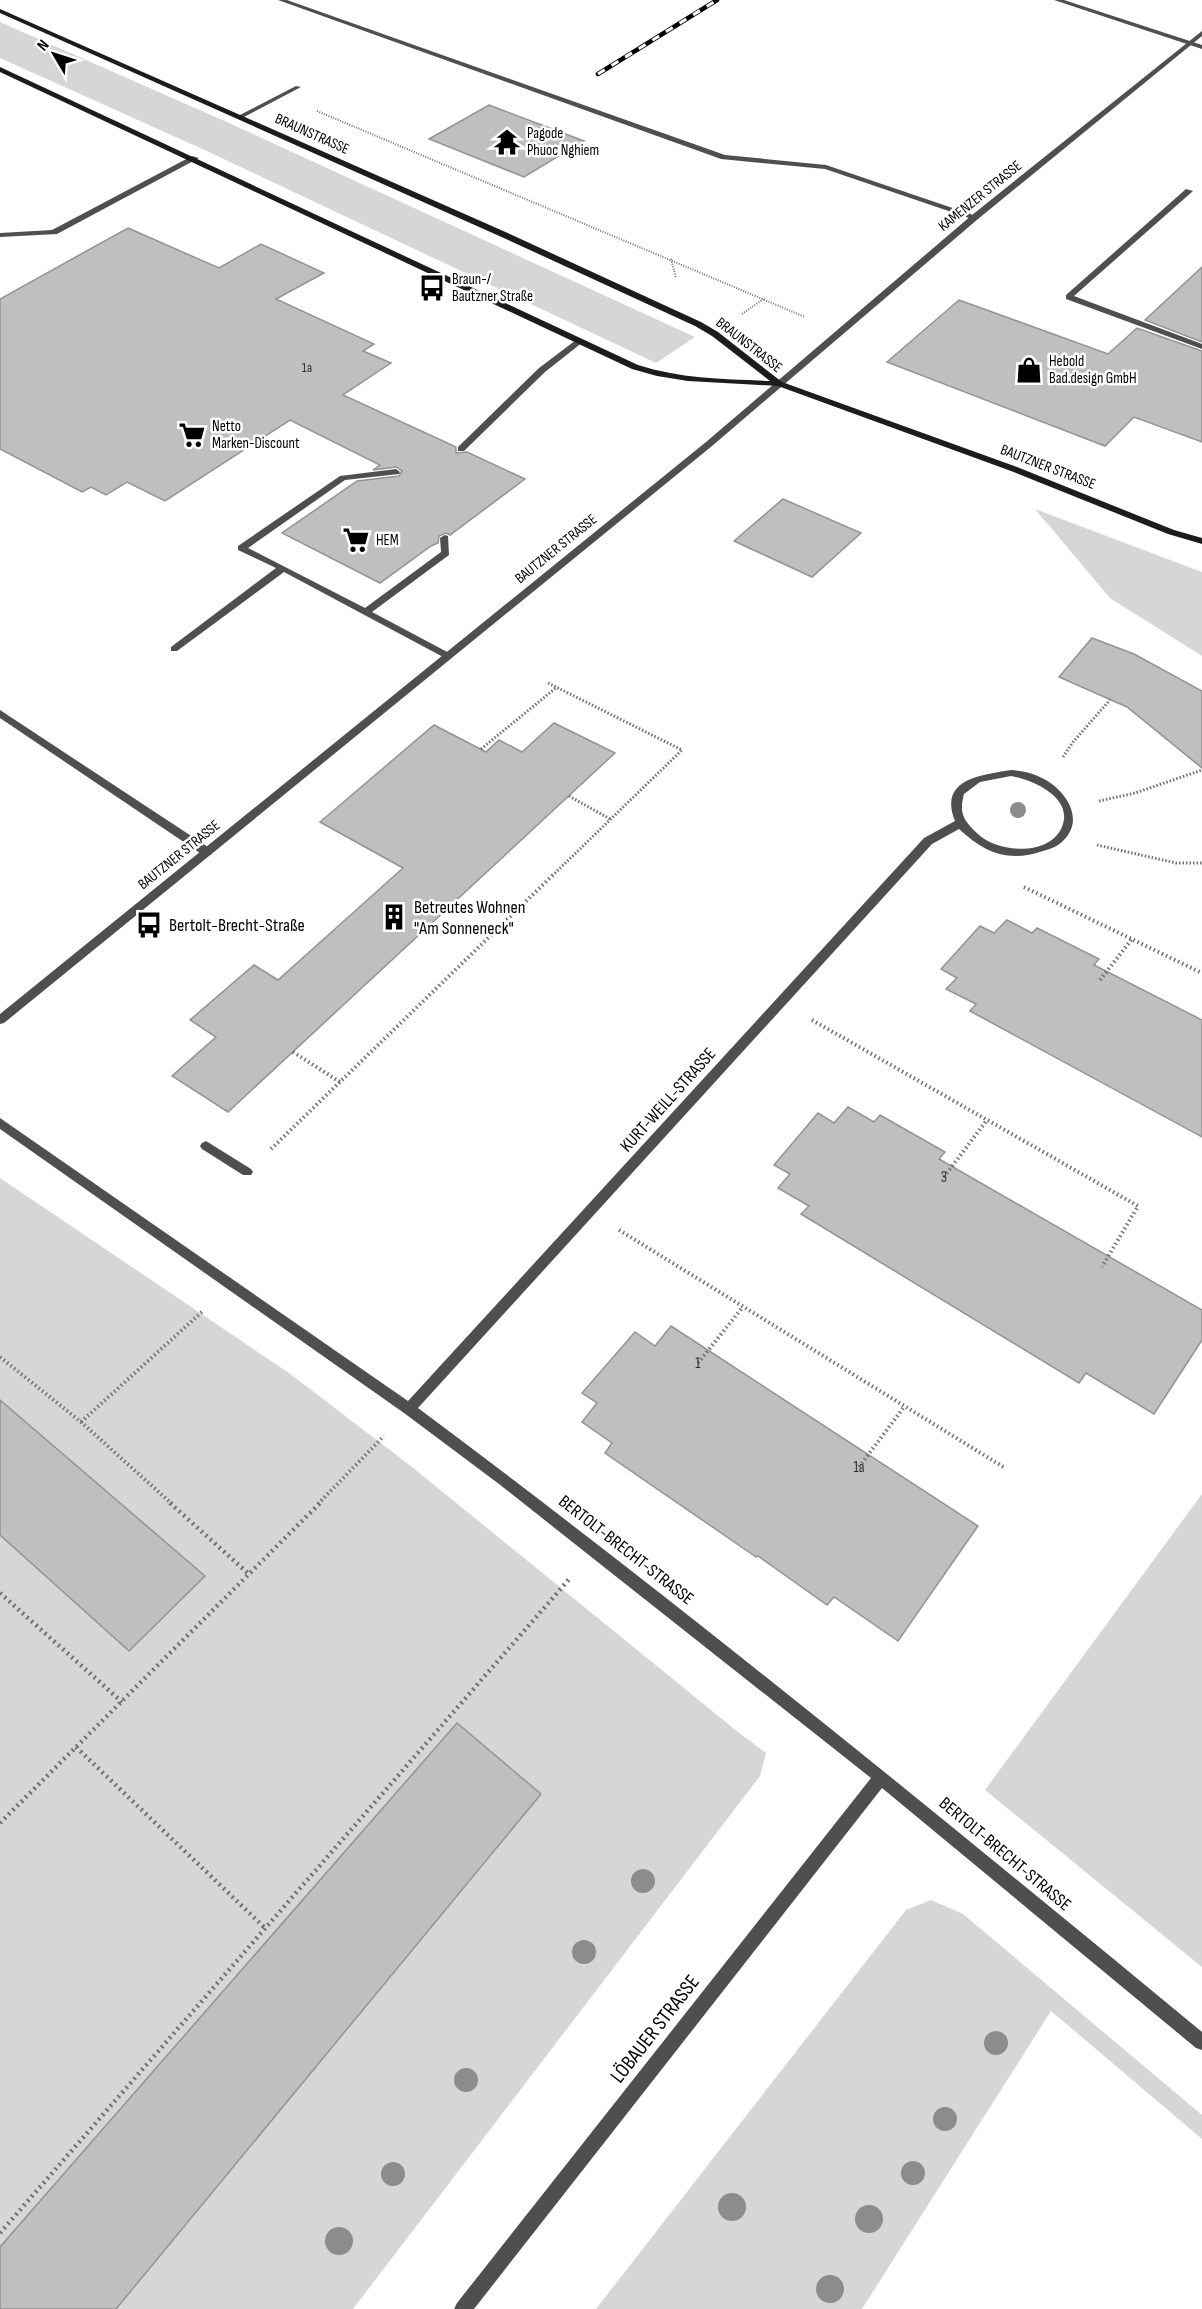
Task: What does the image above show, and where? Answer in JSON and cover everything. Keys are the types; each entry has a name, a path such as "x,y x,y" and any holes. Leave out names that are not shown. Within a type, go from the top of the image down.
{"main road":[{"name":"BRAUNSTRASSE","path":"0,11 698,324 715,334 779,384"},
{"name":"BRAUNSTRASSE","path":"0,69 195,158 579,342 657,374 688,379 779,384"},
{"name":"BAUTZNER STRASSE","path":"779,384 1014,469 1171,532 1202,541"}],"street":[{"path":"281,0 724,158 826,167 975,218"},
{"path":"1057,0 1202,47"},
{"name":"KAMENZER STRASSE","path":"779,384 975,218 1202,33"},
{"path":"240,117 298,87"},
{"path":"0,236 54,232 195,158"},
{"path":"1189,191 1069,297 1202,347"},
{"path":"461,449 542,370 579,342"},
{"name":"BAUTZNER STRASSE","path":"0,1020 709,444 779,384"},
{"path":"396,472 343,478 241,548 448,656"},
{"path":"365,612 446,553 445,538"},
{"path":"174,649 283,568"},
{"path":"0,713 207,852"},
{"path":"1011,773 1029,776 1046,784 1059,794 1068,808 1070,818 1062,837 1051,845 1036,851 1019,853 983,844 969,835 959,824 954,811 956,798 963,787 976,778 1011,773"},
{"name":"KURT-WEILL-STRASSE","path":"410,1409 928,841 959,824"},
{"name":"BERTOLT-BRECHT-STRASSE","path":"0,1123 410,1409 594,1550 881,1777 1202,2042"},
{"path":"206,1146 247,1172"},
{"name":"LÖBAUER STRASSE","path":"463,2309 881,1777"}],"path":[{"path":"281,96 765,298 814,321"},
{"path":"738,317 765,298"},
{"path":"247,1172 682,750 548,682"},
{"path":"481,749 557,687"},
{"path":"1046,784 1073,742 1110,700"},
{"path":"1068,808 1135,792 1202,770"},
{"path":"569,796 610,819"},
{"path":"1062,837 1176,863 1202,863"},
{"path":"1014,882 1202,973"},
{"path":"1100,980 1132,939"},
{"path":"781,1003 1138,1206 1102,1267"},
{"path":"293,1052 340,1082"},
{"path":"944,1177 987,1120"},
{"path":"590,1212 742,1308 1005,1468"},
{"path":"81,1422 231,1286"},
{"path":"698,1363 742,1308"},
{"path":"0,1357 81,1422 250,1575"},
{"path":"859,1467 904,1407"},
{"path":"0,1823 250,1575 410,1409"},
{"path":"0,2233 594,1550"},
{"path":"0,1593 122,1701"},
{"path":"76,1747 265,1928"}],"shaded area":[{"path":"0,22 229,123 695,337 656,363 209,152 0,58"},
{"path":"1035,509 1202,572 1202,656 1110,598"},
{"path":"0,1178 289,1373 412,1467 766,1753 760,1776 353,2309 0,2309"},
{"path":"1202,1494 1202,1967 985,1790"},
{"path":"931,1900 963,1914 1202,2115 1202,2139 1051,2011 862,2309 596,2309 906,1910"}],"building":[{"path":"489,105 584,141 524,177 429,139"},
{"path":"128,228 219,268 261,244 324,273 276,299 374,344 363,351 391,363 343,395 456,447 456,453 467,452 525,479 450,535 446,533 439,536 438,543 380,583 282,533 357,481 399,476 402,471 396,467 373,470 380,465 290,420 165,501 127,482 106,495 91,487 82,492 0,449 0,299"},
{"path":"1202,267 1202,342 1145,320"},
{"name":"Hebold Bad.design GmbH","path":"959,300 1108,354 1137,328 1202,351 1202,442 1134,417 1105,446 887,362"},
{"path":"783,499 861,533 812,577 734,541"},
{"path":"1092,638 1134,654 1202,691 1202,768 1127,707 1059,677"},
{"name":"Betreutes Wohnen \"Am Sonneneck\"","path":"554,723 615,753 228,1112 172,1076 216,1037 190,1020 254,965 278,980 403,868 320,822 434,725 486,752 499,740 522,752"},
{"path":"1007,920 1032,933 1037,928 1099,959 1094,965 1202,1020 1202,1137 970,1011 976,1004 946,989 957,978 941,969 980,926 994,933"},
{"path":"848,1107 874,1122 880,1115 945,1152 939,1159 1202,1310 1202,1340 1154,1414 1086,1373 1079,1383 801,1214 809,1206 778,1188 790,1174 774,1165 818,1113 834,1123"},
{"path":"671,1326 978,1526 898,1641 834,1597 827,1605 605,1453 612,1443 582,1422 597,1403 582,1393 635,1332 655,1346"},
{"path":"0,1400 205,1576 129,1651 0,1535"},
{"path":"457,1723 541,1794 116,2309 0,2309 0,2247"}],"railway":[{"path":"598,74 717,0"}],"place":[{"name":"Pagode Phuoc Nghiem","path":"507,142"},
{"name":"Braun-/ Bautzner Straße","path":"432,288"},
{"name":"Hebold Bad.design GmbH","path":"1029,370"},
{"name":"Netto Marken-Discount","path":"192,435"},
{"name":"HEM","path":"356,540"},
{"name":"Betreutes Wohnen \"Am Sonneneck\"","path":"394,917"},
{"name":"Bertolt-Brecht-Straße","path":"149,925"}]}
